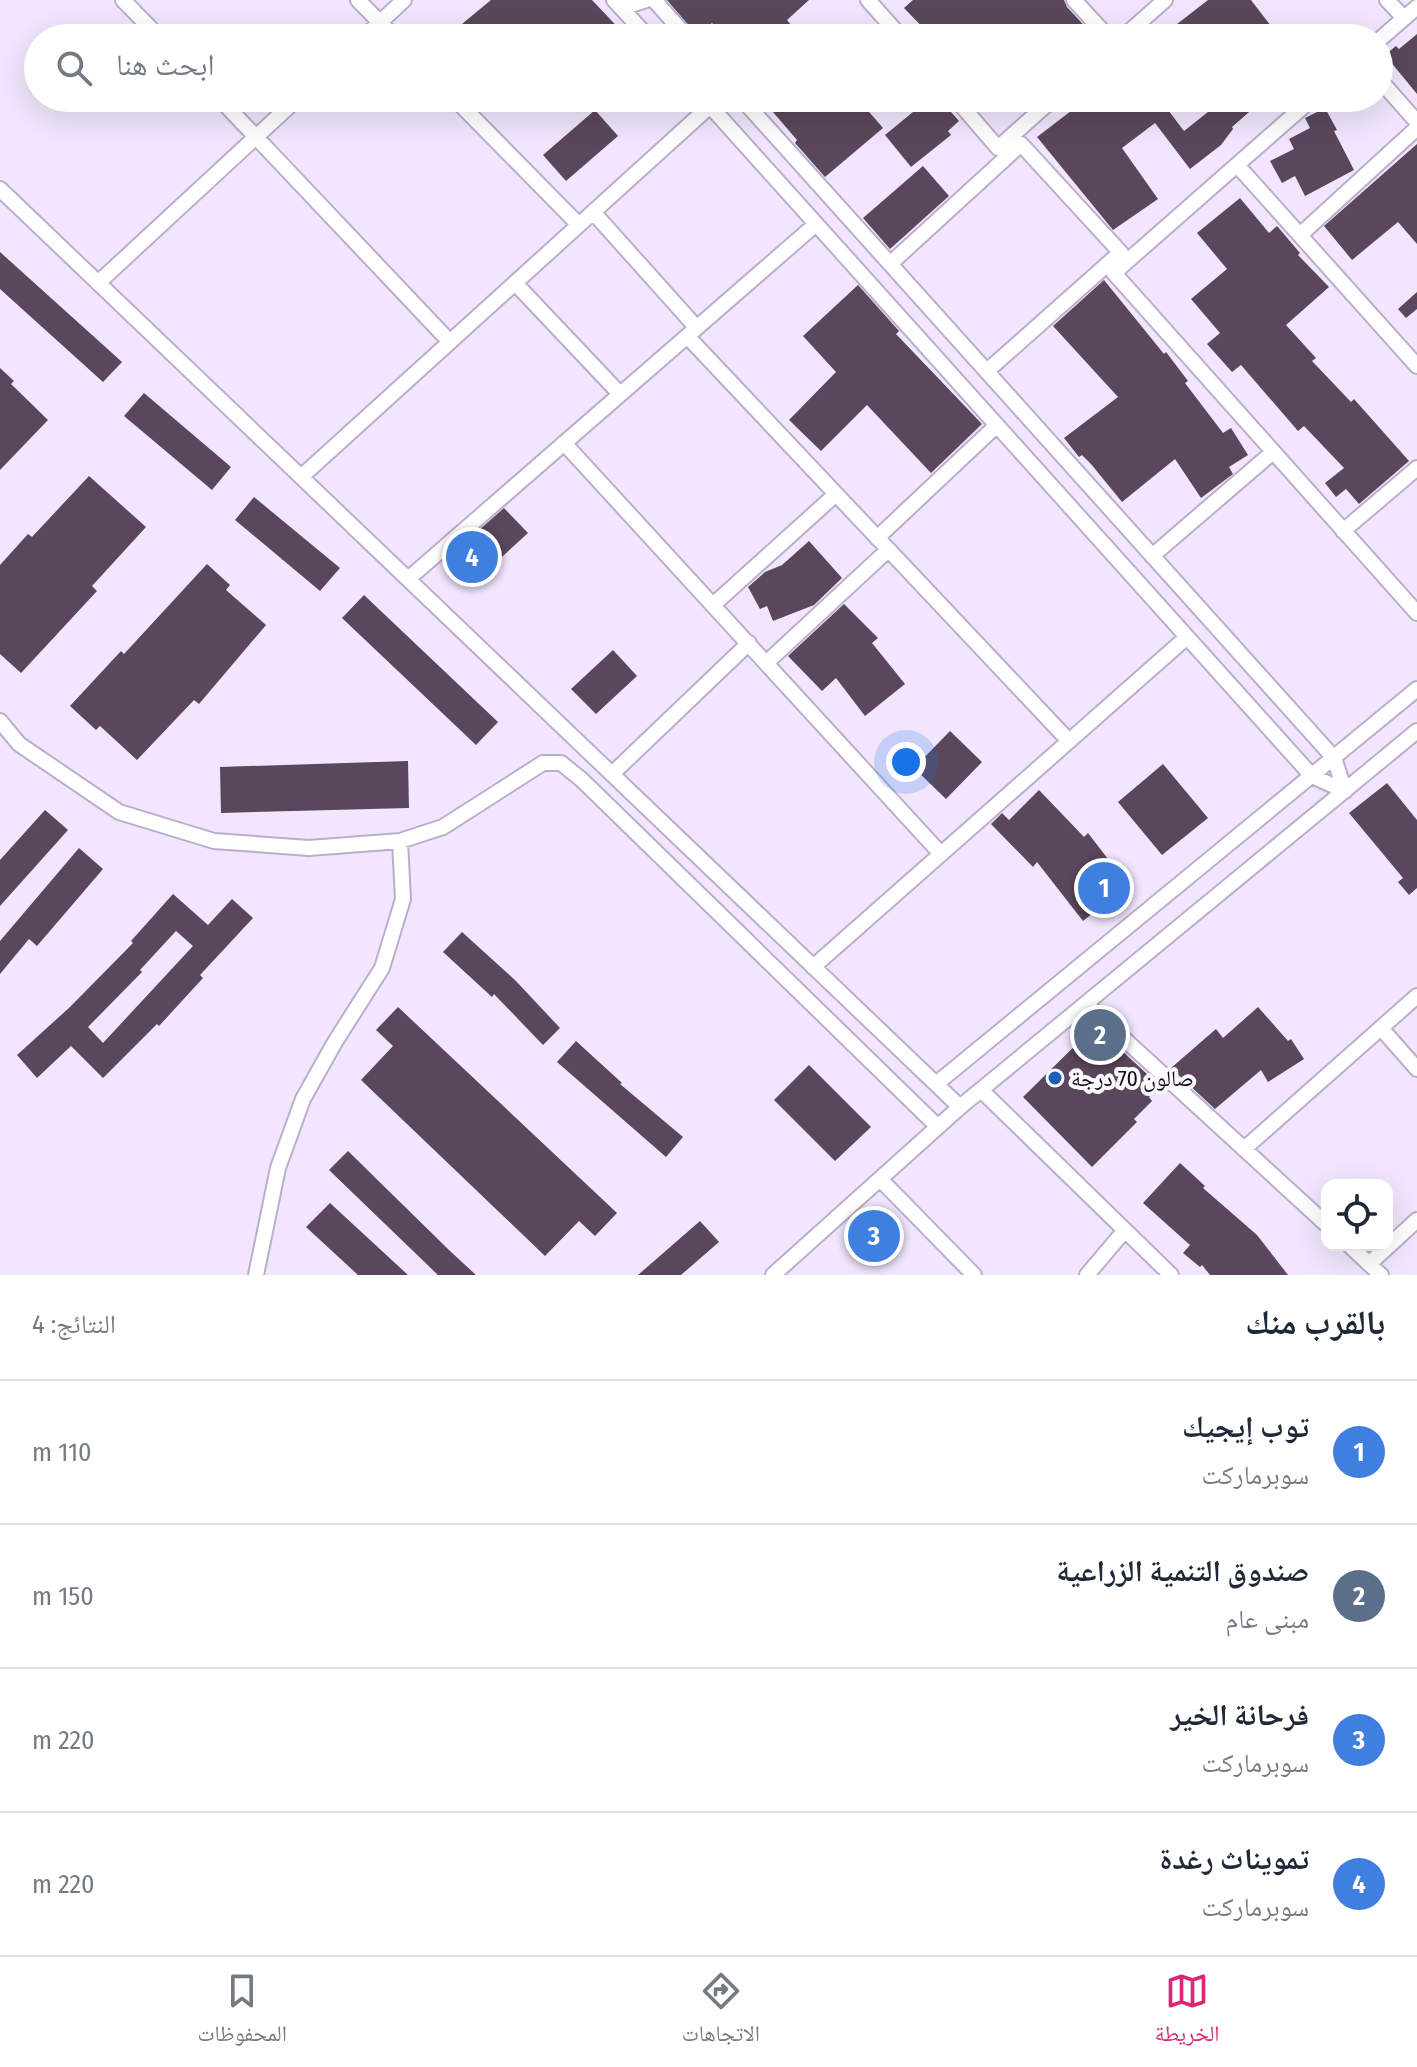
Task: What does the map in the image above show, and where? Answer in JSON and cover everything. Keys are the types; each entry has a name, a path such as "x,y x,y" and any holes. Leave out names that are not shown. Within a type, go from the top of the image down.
{"street":[{"path":"123,0 146,24"},
{"path":"358,0 380,23 404,0"},
{"path":"620,3 646,0"},
{"path":"654,0 675,24"},
{"path":"1074,0 1096,24"},
{"path":"1138,24 1165,0"},
{"path":"1387,0 1404,18"},
{"path":"620,3 637,24"},
{"path":"878,3 892,24"},
{"path":"1393,28 1417,7"},
{"path":"1300,235 1417,125 1393,96"},
{"path":"233,112 450,342"},
{"path":"98,283 283,112"},
{"path":"468,112 579,225"},
{"path":"301,477 579,225 696,112"},
{"path":"715,112 1312,776 1345,791"},
{"path":"754,112 1334,758 1345,791"},
{"path":"967,112 998,148"},
{"path":"998,148 1038,112"},
{"path":"1114,273 1297,112"},
{"path":"890,264 1021,144"},
{"path":"998,148 1021,144"},
{"path":"1021,144 1121,253"},
{"path":"1237,165 1417,366"},
{"path":"0,189 960,1107"},
{"path":"593,212 692,332 836,494 1069,741"},
{"path":"408,579 816,224"},
{"path":"987,371 1121,253"},
{"path":"1114,273 1121,253"},
{"path":"1114,273 1417,613"},
{"path":"515,283 620,394"},
{"path":"877,538 997,425"},
{"path":"564,443 941,854"},
{"path":"1152,556 1273,452"},
{"path":"1343,531 1417,468"},
{"path":"713,605 836,494"},
{"path":"766,663 888,550"},
{"path":"813,967 1187,637"},
{"path":"612,774 749,643"},
{"path":"936,1084 1417,689"},
{"path":"0,721 19,744 119,812 214,841 309,848 400,841 443,827 543,763 561,763 716,908 938,1127"},
{"path":"773,1275 960,1107 1417,731"},
{"path":"256,1275 278,1168 303,1099 382,968 403,899 400,841"},
{"path":"1244,1149 1417,996"},
{"path":"1086,1004 1321,1220"},
{"path":"1381,1028 1417,1069"},
{"path":"981,1090 1171,1275"},
{"path":"880,1179 974,1275"},
{"path":"1369,1264 1417,1220"},
{"path":"1087,1275 1125,1230"},
{"path":"1355,1251 1381,1275"}],"building":[{"path":"491,0 592,0 615,24 462,24"},
{"path":"667,0 809,0 787,20 790,24 688,24"},
{"path":"913,0 1064,0 1083,24 919,24 904,8"},
{"path":"1208,0 1251,0 1269,24 1177,24"},
{"path":"1417,34 1417,94 1393,65 1393,48 1396,46 1399,49"},
{"path":"593,112 597,112 618,136 566,181 543,155"},
{"path":"773,112 869,112 883,128 825,177 795,143 797,140"},
{"path":"913,112 951,112 959,121 948,131 951,135 911,167 885,135"},
{"path":"1070,112 1170,112 1184,131 1208,112 1249,112 1232,127 1221,145 1190,169 1155,123 1122,148 1158,199 1113,230 1037,137"},
{"path":"1317,112 1327,112 1354,170 1305,196 1295,176 1282,183 1270,161 1294,149 1289,139 1310,128 1305,118"},
{"path":"1417,144 1417,244 1398,222 1352,260 1324,226"},
{"path":"923,166 949,196 890,249 863,218"},
{"path":"1240,198 1269,233 1277,226 1300,253 1298,255 1329,287 1286,325 1316,358 1312,361 1351,402 1354,399 1409,461 1359,504 1346,489 1336,497 1325,483 1344,468 1304,426 1298,431 1241,365 1232,372 1207,344 1220,333 1191,299 1227,269 1197,233"},
{"path":"0,252 122,362 103,382 0,289"},
{"path":"1104,280 1164,354 1166,352 1223,433 1231,428 1248,455 1229,467 1233,474 1201,498 1175,459 1122,502 1091,464 1082,455 1079,457 1064,438 1118,397 1053,326"},
{"path":"858,285 899,331 896,334 982,424 931,473 867,405 821,451 789,420 836,372 803,336"},
{"path":"1417,292 1417,309 1406,318 1398,309"},
{"path":"0,368 14,381 11,384 48,420 0,470"},
{"path":"144,393 231,467 212,490 124,416"},
{"path":"89,476 146,527 92,586 97,591 21,673 0,654 0,565 28,534 32,537"},
{"path":"254,497 340,568 320,591 235,520"},
{"path":"504,508 528,533 469,587 444,561"},
{"path":"809,541 842,578 814,605 773,621 767,606 760,609 748,587 765,572 782,565"},
{"path":"207,564 230,585 226,590 266,625 199,704 194,700 137,760 100,726 96,730 70,706 121,651 124,654"},
{"path":"364,595 498,722 476,745 342,618"},
{"path":"844,604 878,638 872,643 905,684 865,716 836,678 822,691 788,656"},
{"path":"613,650 637,676 596,714 571,689"},
{"path":"950,731 982,762 946,799 914,768"},
{"path":"408,761 409,808 221,813 220,767"},
{"path":"1163,764 1208,818 1162,855 1118,802"},
{"path":"1387,783 1417,820 1417,888 1409,895 1398,882 1403,878 1349,813"},
{"path":"1039,790 1084,837 1088,833 1128,885 1083,921 1037,862 1033,867 991,824 1002,813 1009,820"},
{"path":"45,810 68,830 0,906 0,860"},
{"path":"79,848 103,869 37,946 29,939 0,974 0,941"},
{"path":"173,894 208,925 232,899 253,918 200,975 203,978 159,1026 157,1024 103,1078 71,1046 37,1078 17,1055 70,1007 133,943 131,941","holes":["176,931 193,946 103,1043 88,1027 142,972 140,970"]},
{"path":"462,932 515,980 560,1028 543,1045 494,994 492,997 443,952"},
{"path":"398,1007 617,1213 595,1236 579,1221 545,1256 361,1080 393,1046 376,1030"},
{"path":"1258,1007 1288,1041 1291,1039 1304,1059 1268,1082 1261,1070 1215,1109 1171,1068 1216,1029 1223,1038"},
{"path":"1095,1026 1160,1086 1149,1097 1152,1101 1134,1119 1137,1122 1092,1167 1023,1097"},
{"path":"576,1041 620,1084 683,1137 666,1157 557,1062"},
{"path":"809,1065 871,1127 835,1161 774,1100"},
{"path":"348,1151 476,1275 438,1275 329,1170"},
{"path":"1180,1163 1205,1186 1203,1188 1257,1235 1288,1275 1210,1275 1202,1265 1200,1267 1183,1253 1190,1245 1143,1203"},
{"path":"330,1203 408,1275 358,1275 306,1227"},
{"path":"700,1221 719,1242 681,1275 638,1275"}],"place":[{"name":"تمويناث رغدة","path":"472,557"},
{"name":"توب إيجيك","path":"1104,888"},
{"name":"صندوق التنمية الزراعية","path":"1100,1035"},
{"name":"صالون 70 درجة","path":"1055,1078"},
{"name":"فرحانة الخير","path":"874,1236"}]}
